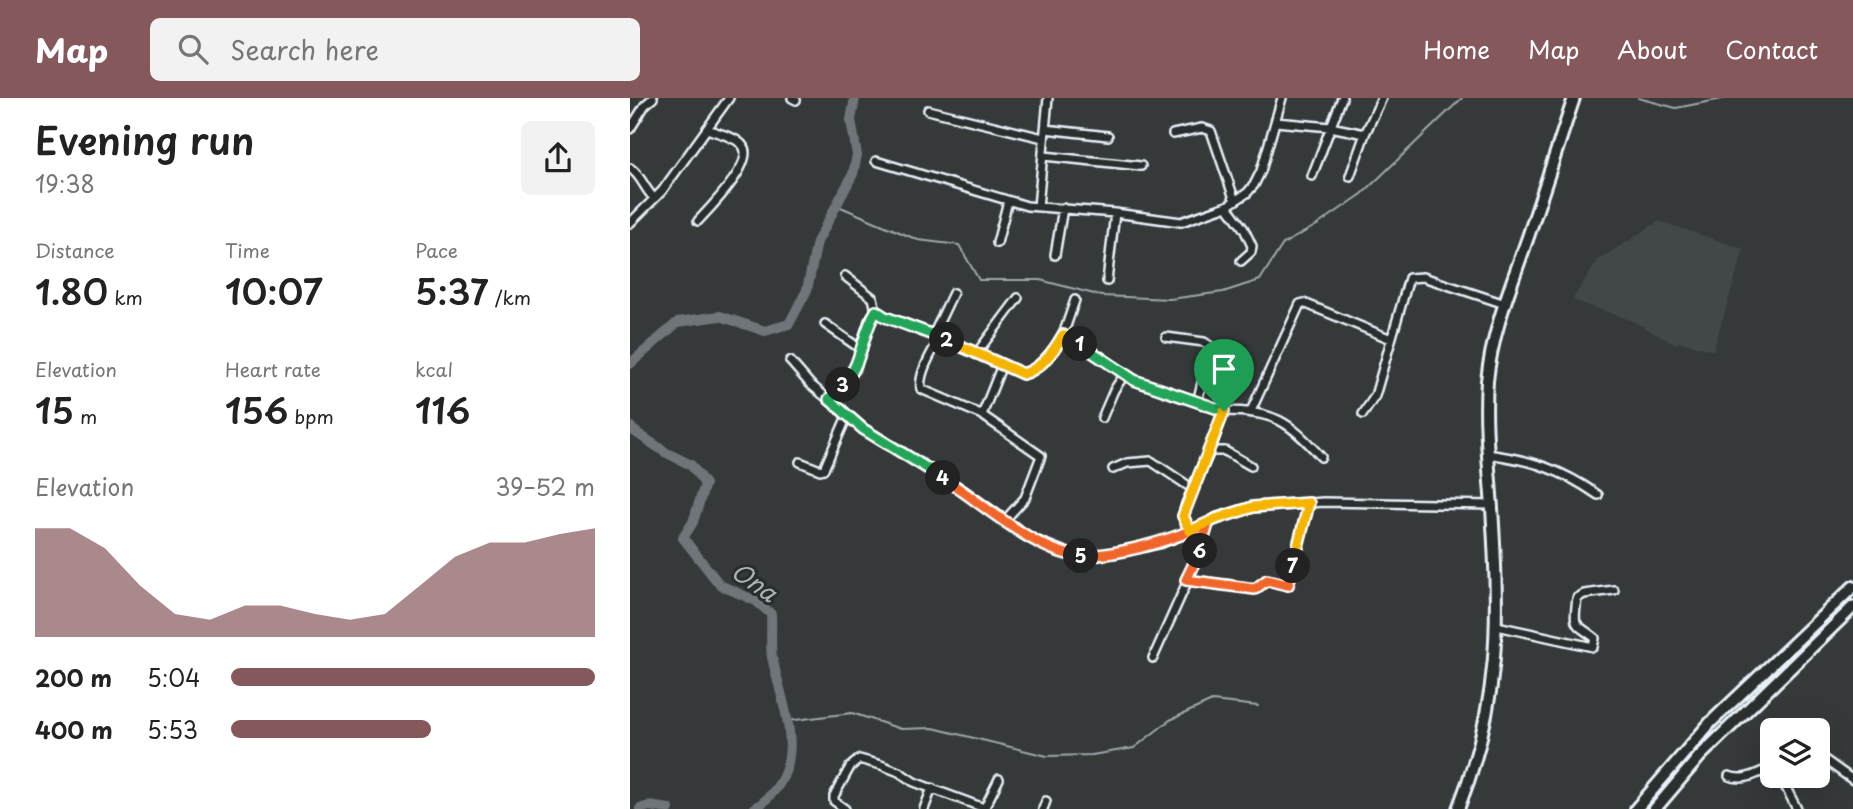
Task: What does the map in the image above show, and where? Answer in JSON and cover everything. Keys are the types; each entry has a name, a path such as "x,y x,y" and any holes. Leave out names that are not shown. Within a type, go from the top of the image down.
{"highway":[{"path":"1458,809 1478,754 1489,708 1497,626 1487,453 1486,403 1489,366 1505,304 1574,98"},
{"path":"1636,809 1711,722 1853,587"},
{"path":"1654,809 1700,756 1853,607"}],"street":[{"path":"630,129 643,102 653,98"},
{"path":"630,223 670,181 729,98"},
{"path":"1038,207 1048,98"},
{"path":"876,162 1008,201 1038,207 1181,222 1231,203 1247,193 1261,171 1282,98"},
{"path":"1312,176 1342,98"},
{"path":"1350,176 1382,98"},
{"path":"928,110 1044,134 1108,136"},
{"path":"1276,122 1330,127 1365,135"},
{"path":"1173,134 1202,128 1211,131 1231,203 1252,246 1251,252 1241,261"},
{"path":"698,220 729,187 746,154 744,147 738,142 708,129"},
{"path":"1044,156 1141,166"},
{"path":"630,168 638,174 646,190 654,198"},
{"path":"997,243 1008,201"},
{"path":"1055,255 1063,208"},
{"path":"1107,281 1115,213"},
{"path":"829,399 852,375 869,321 876,311 873,298 845,276"},
{"path":"1363,414 1375,396 1409,278 1423,276 1505,304"},
{"path":"953,293 919,384 921,388 982,415 1041,456 1025,498 1005,520"},
{"path":"976,354 1018,299"},
{"path":"876,311 1023,374 1033,371 1055,348 1063,335 1075,300"},
{"path":"1251,411 1300,304 1304,303 1391,339"},
{"path":"825,324 862,350"},
{"path":"1063,335 1148,386 1224,411 1251,411 1273,416 1296,431 1321,457"},
{"path":"1166,337 1203,342 1210,346 1197,402"},
{"path":"790,361 810,384 873,435 963,490 1030,538 1076,556 1118,552 1162,543 1208,524 1218,517 1253,507 1309,503 1492,505"},
{"path":"982,415 1002,365"},
{"path":"1102,418 1114,390 1125,374"},
{"path":"1190,531 1183,516 1224,411"},
{"path":"800,462 820,470 824,468 847,416"},
{"path":"1210,451 1225,451 1251,466"},
{"path":"1487,453 1532,461 1555,469 1598,495"},
{"path":"1113,469 1127,463 1151,461 1194,489"},
{"path":"1186,580 1255,589 1267,580 1288,585 1309,503"},
{"path":"1153,658 1197,560 1208,524"},
{"path":"1497,626 1593,647 1595,638 1579,629 1576,624 1577,598 1584,594 1614,590"},
{"path":"845,809 834,801 834,796 855,761 859,759 890,768 914,782 984,809 999,779"},
{"path":"1830,764 1853,780"},
{"path":"1729,776 1735,779 1749,778 1760,772"},
{"path":"924,809 932,788"},
{"path":"1786,788 1797,809"}],"shaded area":[{"path":"1659,221 1744,249 1713,351 1682,342 1675,344 1630,320 1572,300 1598,260"}],"waterway":[{"name":"Ona","path":"630,364 678,322 720,316 765,331 789,324 807,290 817,242 853,174 857,155 851,120 855,98"},
{"path":"836,205 918,240 959,245 979,280 1040,280 1102,296 1170,299 1223,292 1260,280 1283,244 1317,225 1362,194 1462,98"},
{"path":"1638,98 1676,108 1727,98"},
{"name":"Ona","path":"630,426 665,452 691,465 705,484 693,522 683,538 720,585 756,601 771,614 772,657 787,719 789,758 783,776 772,793 754,809"},
{"path":"787,721 852,713 901,729 933,728 1047,756 1092,755 1134,748 1170,720 1212,701 1258,706"},
{"name":"Ona","path":"640,809 649,806 669,809"}],"route":[{"path":"876,311 1023,374 1033,371 1055,348 1063,335 1134,380 1224,411 1183,516 1190,531 1218,517 1253,507 1309,503 1288,585 1264,580 1258,589 1255,589 1186,580 1197,560 1208,524 1162,543 1096,556 1076,556 1054,549 1030,538 963,490 863,429 829,399 852,375 869,321 876,311"}]}
